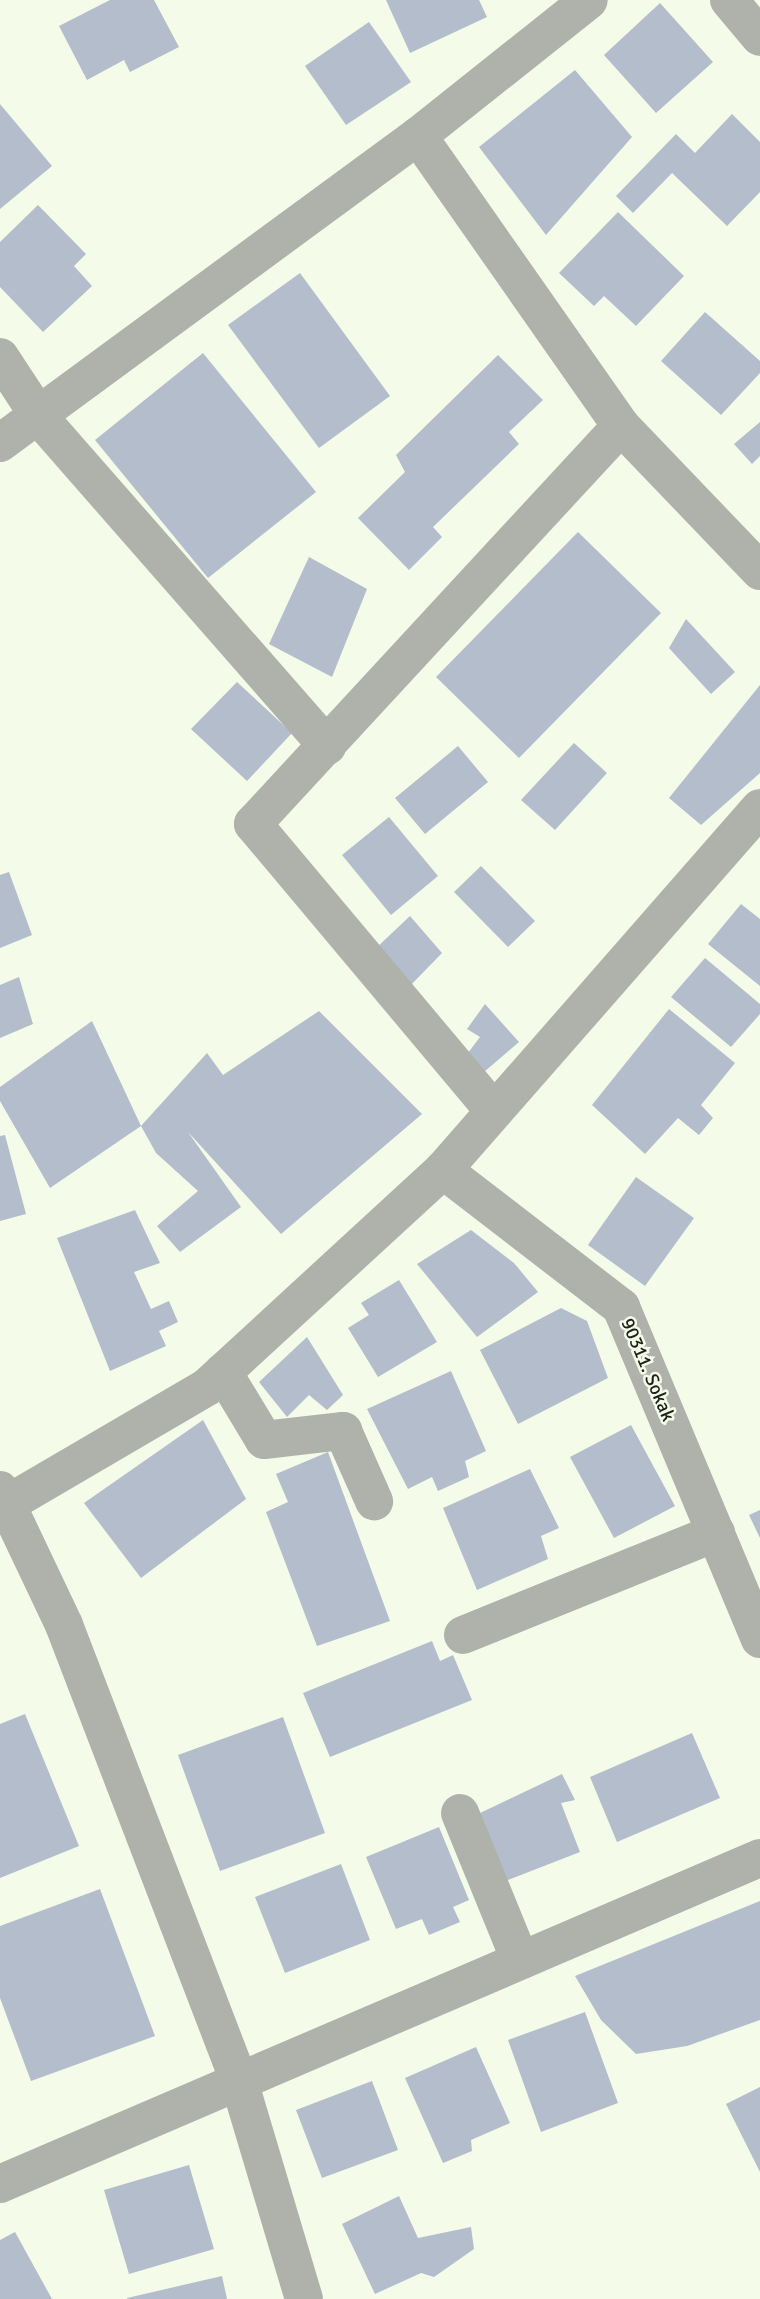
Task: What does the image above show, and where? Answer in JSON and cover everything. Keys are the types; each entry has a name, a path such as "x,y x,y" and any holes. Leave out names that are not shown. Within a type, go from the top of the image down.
{"street":[{"path":"0,443 40,418 418,136 589,0"},
{"path":"729,0 760,37"},
{"path":"418,136 621,426 760,571"},
{"path":"0,357 40,418 327,746"},
{"path":"494,1111 253,824 621,426"},
{"path":"304,2299 239,2081 64,1625 3,1497 223,1372 443,1170 760,808"},
{"name":"90311. Sokak","path":"443,1170 621,1307 760,1639"},
{"path":"223,1372 264,1440 343,1431 374,1501"},
{"path":"463,1635 716,1533"},
{"path":"460,1813 520,1960"},
{"path":"0,2184 760,1857"}],"building":[{"path":"110,0 154,0 179,47 130,72 124,60 87,80 59,26"},
{"path":"386,0 479,0 487,17 410,53"},
{"path":"660,3 713,62 656,113 604,55"},
{"path":"369,22 411,82 346,125 305,66"},
{"path":"575,70 632,137 546,235 479,147"},
{"path":"0,104 52,166 0,209"},
{"path":"732,114 760,142 760,192 727,226 672,173 633,213 616,196 676,134 695,153"},
{"path":"38,205 86,254 74,266 92,286 43,332 0,287 0,242"},
{"path":"618,212 684,276 636,326 604,296 594,306 559,273"},
{"path":"300,273 390,396 319,448 228,325"},
{"path":"705,312 760,361 760,373 721,415 661,361"},
{"path":"203,353 316,492 208,578 95,440"},
{"path":"498,355 543,400 509,432 519,444 433,527 442,537 409,570 358,518 405,472 396,455"},
{"path":"760,422 760,456 752,464 734,444"},
{"path":"578,532 661,613 519,758 436,677"},
{"path":"309,557 367,589 332,677 269,644"},
{"path":"686,619 735,672 711,694 669,648"},
{"path":"237,682 292,733 247,781 191,729"},
{"path":"760,685 760,773 701,825 669,798"},
{"path":"574,743 607,773 555,830 521,800"},
{"path":"458,746 488,782 425,834 395,798"},
{"path":"389,817 438,876 391,915 342,855"},
{"path":"481,866 535,921 508,947 454,892"},
{"path":"9,872 32,935 0,948 0,875"},
{"path":"741,904 760,919 760,986 708,944"},
{"path":"410,916 442,953 408,988 374,950"},
{"path":"705,958 760,1004 760,1014 731,1047 671,997"},
{"path":"19,977 33,1024 0,1038 0,985"},
{"path":"485,1004 519,1042 484,1072 468,1053 480,1037 467,1029"},
{"path":"669,1009 735,1063 701,1105 713,1118 699,1135 678,1118 645,1154 592,1105"},
{"path":"319,1011 422,1114 281,1234 188,1132 241,1207 180,1252 157,1226 198,1191 156,1153 141,1126 207,1053 223,1075"},
{"path":"92,1021 141,1126 50,1188 0,1101 0,1087"},
{"path":"5,1135 26,1214 0,1221 0,1136"},
{"path":"636,1177 694,1218 645,1286 588,1245"},
{"path":"135,1210 160,1263 134,1272 151,1309 169,1301 178,1322 159,1331 166,1346 110,1371 57,1238"},
{"path":"471,1230 514,1263 538,1292 477,1337 417,1264"},
{"path":"399,1280 437,1342 378,1377 348,1328 369,1315 361,1303"},
{"path":"561,1308 587,1321 608,1378 518,1424 480,1350"},
{"path":"307,1337 343,1395 327,1410 309,1395 287,1417 259,1382"},
{"path":"451,1371 486,1451 465,1461 469,1477 438,1491 432,1477 408,1489 367,1409"},
{"path":"203,1420 246,1499 141,1578 84,1503"},
{"path":"631,1425 675,1506 614,1538 570,1457"},
{"path":"328,1452 390,1621 317,1646 266,1512 288,1502 276,1474"},
{"path":"530,1469 559,1528 541,1536 548,1559 477,1590 443,1508"},
{"path":"760,1510 760,1538 749,1515"},
{"path":"432,1641 440,1661 453,1655 472,1700 330,1757 303,1693"},
{"path":"25,1714 79,1846 0,1878 0,1724"},
{"path":"283,1717 325,1833 220,1871 178,1755"},
{"path":"692,1733 720,1798 617,1842 590,1777"},
{"path":"562,1774 575,1800 561,1803 580,1852 503,1882 480,1813"},
{"path":"439,1827 469,1900 453,1907 460,1922 429,1935 422,1919 396,1929 366,1857"},
{"path":"341,1864 370,1940 285,1973 255,1897"},
{"path":"100,1889 155,2036 31,2081 0,1998 0,1926"},
{"path":"760,1901 760,2020 687,2046 636,2054 601,2020 575,1976"},
{"path":"585,2012 618,2103 541,2132 508,2040"},
{"path":"476,2047 510,2123 471,2140 472,2151 443,2163 405,2078"},
{"path":"372,2081 398,2150 322,2178 296,2110"},
{"path":"760,2087 760,2172 726,2104"},
{"path":"189,2165 214,2249 129,2274 104,2190"},
{"path":"399,2196 418,2238 471,2227 474,2249 434,2277 421,2273 375,2294 342,2224"},
{"path":"15,2232 52,2299 0,2299 0,2240"},
{"path":"222,2276 227,2299 127,2299 127,2298"}]}
